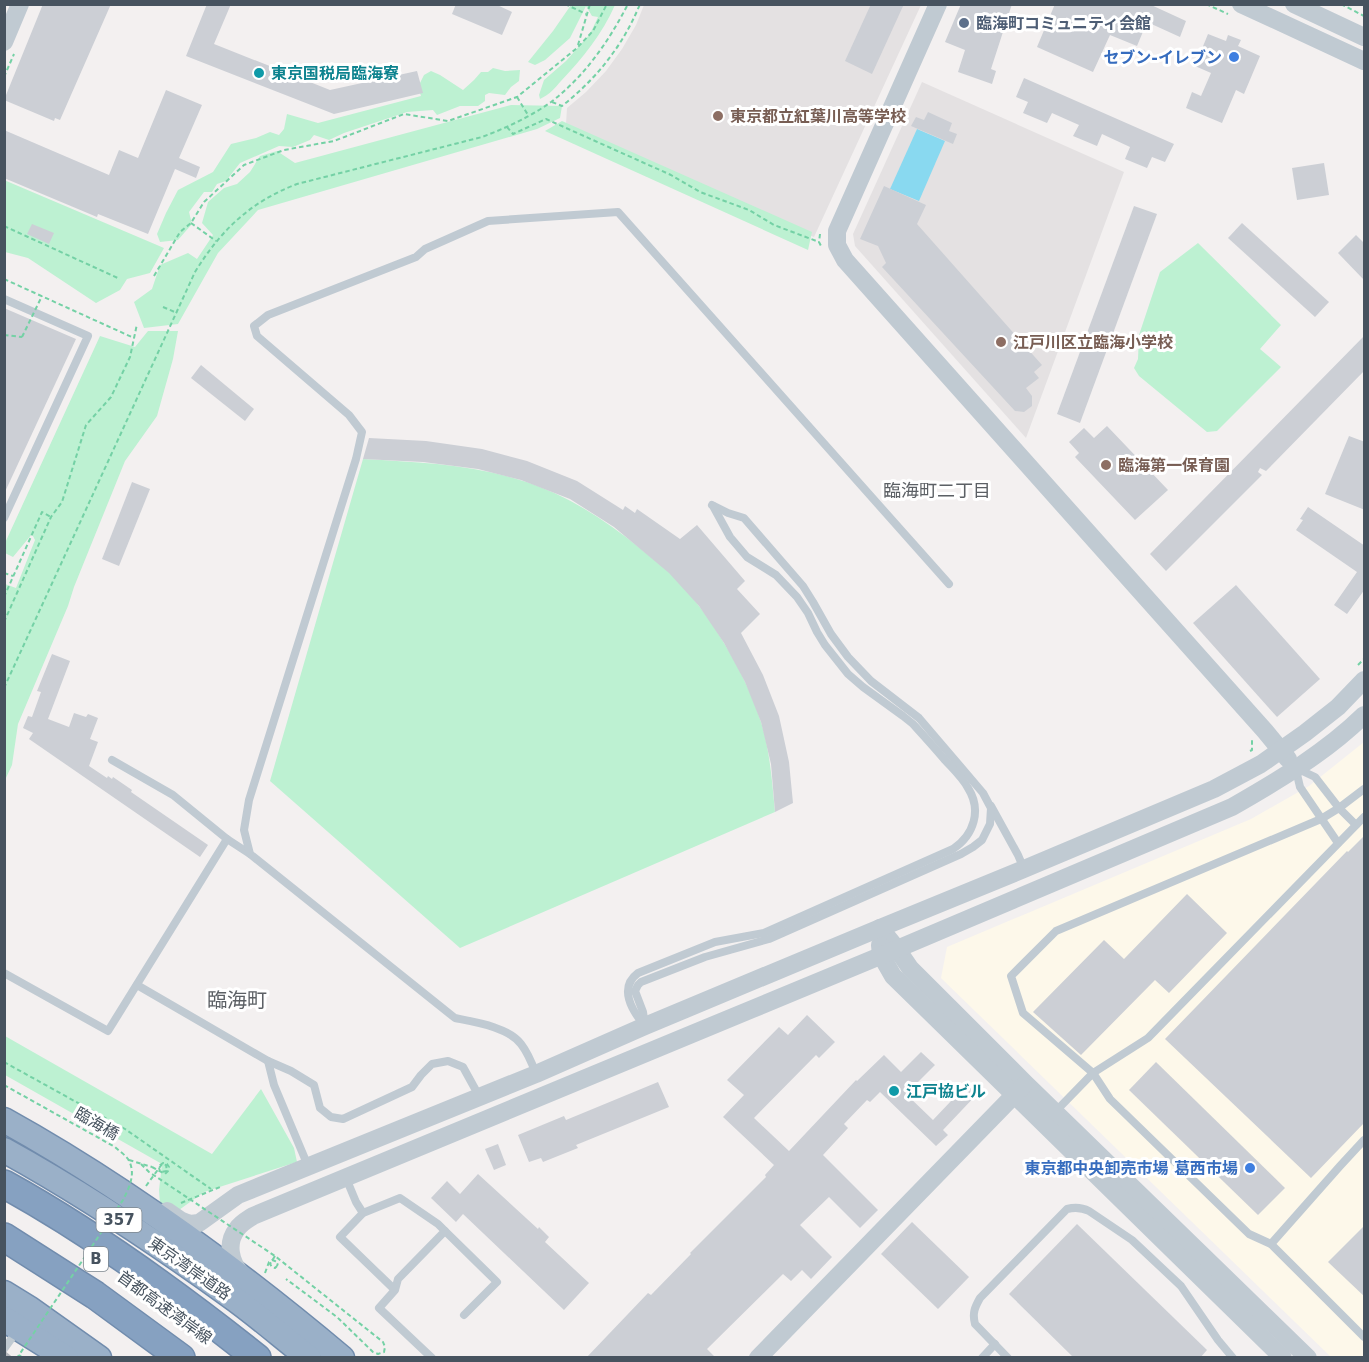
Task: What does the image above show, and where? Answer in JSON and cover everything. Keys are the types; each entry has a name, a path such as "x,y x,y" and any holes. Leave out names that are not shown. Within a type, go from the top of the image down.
{"highway":[{"path":"4,1120 89,1170 172,1226 342,1358"},
{"name":"東京湾岸道路","path":"4,1150 102,1209 247,1284 309,1358"},
{"path":"4,1184 135,1267 257,1358"},
{"name":"首都高速湾岸線","path":"4,1200 67,1239 185,1321 233,1358"},
{"name":"首都高速湾岸線","path":"4,1237 95,1295 181,1358"},
{"path":"4,1245 80,1295 162,1358"},
{"path":"4,1254 80,1303 154,1358"},
{"path":"4,1293 99,1358"},
{"path":"185,1321 218,1339 241,1358"},
{"path":"12,1323 66,1358"}],"street":[{"path":"4,42 20,4"},
{"path":"938,4 837,231 837,245 845,260 1296,768"},
{"path":"1241,4 1365,61"},
{"path":"1294,4 1365,37"},
{"path":"89,1170 143,1195 180,1220 190,1224 199,1223 238,1195 536,1074 645,1026 1214,789 1261,764 1305,733 1365,681"},
{"path":"247,1284 231,1258 230,1246 237,1228 253,1216 1232,807 1321,752 1365,715"},
{"path":"880,928 889,952 910,968 1020,1089 1283,1358"},
{"path":"645,1026 657,1048"},
{"path":"1020,1089 1055,1112 1308,1358"},
{"path":"758,1358 1020,1089"},
{"path":"336,1155 346,1178"},
{"path":"302,1168 305,1195"}],"lane":[{"path":"250,854 244,830 249,800 356,459 362,432 349,414 256,336 254,326 268,315 416,258 425,249 488,222 618,212 949,584"},
{"path":"4,299 88,336 4,519"},
{"path":"645,1026 635,1015 627,993 630,981 638,973 715,942 764,933 953,849 960,845 972,829 974,819 974,800 964,782 913,724 849,674 825,645 808,612 797,597 776,575 747,557 730,537 712,504 728,513 744,518 803,586 831,634 848,657 875,685 919,718 983,793 1024,869"},
{"path":"112,760 173,795 455,1018 497,1027 520,1042 536,1074"},
{"path":"1296,768 1315,777 1339,808 1356,825"},
{"path":"1296,768 1300,787 1338,843"},
{"path":"1365,789 1321,819 1056,931 1011,976 1023,1013 1093,1073 1110,1099 1249,1234 1271,1244 1365,1337"},
{"path":"645,1026 643,1012 636,994 636,988 641,982 705,957 769,939 973,847 982,840 990,824 990,808 987,800"},
{"path":"1055,1112 1093,1073 1148,1038 1365,817"},
{"path":"4,973 108,1031 227,839"},
{"path":"137,985 314,1085 320,1108 331,1117 344,1119 412,1088 432,1064 448,1061 462,1066 479,1097"},
{"path":"268,1061 302,1168"},
{"path":"1271,1244 1365,1140"},
{"path":"346,1178 363,1213"},
{"path":"395,1290 340,1237 363,1213 400,1198 445,1230 497,1282 464,1315"},
{"path":"1008,1358 975,1324 973,1316 975,1308 980,1298 1067,1209 1074,1207 1089,1210 1132,1240 1181,1286 1233,1358"},
{"path":"432,1358 379,1308 395,1290 398,1279 445,1230"},
{"path":"4,1350 12,1323"},
{"path":"982,1358 995,1344"}],"path":[{"path":"565,4 586,14"},
{"path":"578,48 590,4"},
{"path":"154,276 180,232 191,223 204,202 244,165 284,150 334,141 404,114 448,121 517,97 578,48 593,31 607,4"},
{"path":"4,688 195,272 216,241 255,205 275,192 297,184 482,137 528,116 552,102 595,58 613,32 628,4"},
{"path":"552,102 561,106 583,89 619,46 640,4"},
{"path":"1341,4 1365,16"},
{"path":"517,97 528,116"},
{"path":"507,127 513,134 546,119 671,175 700,192 749,210 774,225 819,242"},
{"path":"191,223 216,241"},
{"path":"4,226 120,279"},
{"path":"820,234 819,242 824,252"},
{"path":"4,279 134,338"},
{"path":"4,335 22,337 42,296"},
{"path":"163,308 177,313"},
{"path":"4,622 51,517 62,502 86,425 111,397 130,357 137,324"},
{"path":"4,597 42,512 51,517"},
{"path":"4,573 13,576"},
{"path":"4,1062 125,1129 213,1190"},
{"name":"臨海橋","path":"4,1085 115,1147 129,1160 132,1173 129,1188 123,1200 18,1356"},
{"path":"129,1160 152,1167 161,1173 165,1174 168,1171 169,1167 164,1163 160,1165 159,1169 162,1172 167,1171 166,1165 162,1164 159,1167 145,1188"},
{"path":"141,1164 148,1172 275,1256 383,1342 386,1347 384,1352 378,1354 373,1352 337,1317 286,1279"},
{"path":"247,1284 272,1260 275,1261 278,1263 275,1268 270,1264 271,1262 275,1256"},
{"path":"18,1356 23,1358"}],"shaded area":[{"name":"東京都立紅葉川高等学校","path":"644,5 921,5 814,237 775,222 566,124 567,108 606,71 636,25"},
{"name":"江戸川区立臨海小学校","path":"922,82 1124,172 1026,438 855,246 853,234"},
{"name":"東京都中央卸売市場 葛西市場","path":"1364,742 1364,1357 1331,1357 941,978 947,947 1251,819 1309,786"}],"green space":[{"path":"571,5 615,5 598,36 584,54 554,89 540,99 539,95 544,80 566,61 590,34 598,17 592,16 586,6 570,38 545,60 535,65 528,62"},
{"path":"493,68 505,71 520,70 519,81 505,95 489,93 485,95 485,101 478,106 460,106 437,115 433,110 407,112 329,140 314,135 310,140 293,147 279,146 240,163 226,181 217,184 212,192 204,192 189,212 192,224 178,240 160,242 157,234 178,190 213,172 231,144 270,132 279,135 284,129 287,114 318,123 421,96 418,87 424,75 431,71 463,90 481,72 488,72"},
{"path":"511,105 562,106 560,118 537,129 258,210 218,253 178,324 144,328 134,302 152,289 160,265 188,253 197,259 213,235 202,223 208,202 224,188 237,184 250,172 260,156 277,151 295,163"},
{"path":"562,121 812,232 808,250 545,131"},
{"path":"4,180 164,248 150,273 127,279 120,290 96,303 28,258 5,252"},
{"path":"1198,243 1281,325 1260,349 1281,367 1217,431 1207,432 1139,376 1134,368 1138,359 1139,335 1160,272"},
{"path":"148,331 178,331 173,359 157,416 125,461 68,606 18,724 12,765 5,780 5,584 16,588 35,540 32,534 13,557 5,553 5,543 100,336 135,347"},
{"path":"363,459 462,467 501,475 537,486 569,500 599,518 663,566 711,622 746,683 764,733 775,812 460,948 270,781"},
{"path":"5,1036 212,1154 261,1089 294,1148 297,1162 204,1192 179,1210 160,1204 162,1164 5,1075"}],"water":[{"path":"917,129 945,141 919,201 890,189"}],"building":[{"path":"43,4 111,4 60,120 55,118 54,121 4,100"},
{"path":"207,4 231,4 214,44 330,90 417,71 423,93 334,114 186,56"},
{"path":"456,4 495,4 512,12 502,35 452,14"},
{"path":"871,4 904,4 872,74 845,61"},
{"path":"961,4 1012,4 991,69 996,71 992,84 958,72 965,50 945,42"},
{"path":"1055,4 1149,4 1186,21 1180,37 1147,22 1137,46 1110,35 1093,72 1037,47"},
{"path":"1208,34 1226,41 1228,35 1241,40 1238,46 1260,56 1244,94 1236,90 1222,123 1186,108 1192,92 1201,96 1211,73 1195,66"},
{"path":"1024,78 1174,144 1165,162 1152,157 1147,168 1125,159 1130,147 1102,134 1097,146 1073,136 1079,125 1052,113 1047,123 1023,113 1028,102 1016,97"},
{"path":"166,90 202,105 179,158 200,167 196,178 175,169 148,234 98,214 97,217 4,178 4,130 109,175 119,150 138,158"},
{"path":"928,112 952,123 949,131 957,134 953,144 911,126 916,117 924,120"},
{"path":"1324,163 1329,195 1297,200 1292,168"},
{"path":"884,186 926,205 917,224 1042,365 1034,372 1039,378 1026,388 1032,396 1032,406 1024,412 1015,411 882,267 886,263 878,246 860,239"},
{"path":"1134,206 1157,214 1080,423 1057,414"},
{"path":"1242,223 1329,302 1315,317 1228,238"},
{"path":"32,224 54,233 49,244 27,234"},
{"path":"1356,235 1365,244 1365,281 1338,253"},
{"path":"4,308 76,339 4,494"},
{"path":"1365,335 1365,370 1266,471 1260,468 1258,472 1262,475 1166,571 1150,554"},
{"path":"201,365 254,409 245,421 191,378"},
{"path":"1107,426 1168,490 1135,520 1075,457 1079,453 1069,442 1084,428 1094,438"},
{"path":"1349,436 1365,442 1365,510 1325,494"},
{"path":"369,438 426,441 482,449 527,461 577,481 623,510 625,506 635,513 637,509 680,539 697,525 745,581 737,589 760,614 741,633 763,675 779,716 789,762 793,803 775,812 771,764 761,722 745,682 724,643 699,606 669,573 614,527 570,499 521,480 478,469 423,462 363,459"},
{"path":"132,482 150,489 119,566 102,559"},
{"path":"1308,507 1365,546 1365,589 1347,614 1334,605 1357,572 1296,530"},
{"path":"1236,585 1320,679 1277,717 1193,623"},
{"path":"52,654 70,661 48,719 69,727 74,713 86,717 88,714 98,718 90,739 98,742 89,766 107,778 108,776 112,779 113,777 208,845 200,857 29,739 33,733 23,728 28,716 32,717 41,692 37,691"},
{"path":"1365,835 1365,1122 1311,1178 1165,1039"},
{"path":"1187,894 1227,933 1169,993 1155,980 1081,1055 1033,1012 1104,940 1124,959"},
{"path":"807,1015 835,1042 819,1058 816,1055 754,1118 789,1151 856,1080 884,1055 901,1072 921,1052 935,1065 906,1094 933,1120 969,1082 980,1091 943,1130 948,1135 936,1146 880,1092 870,1102 867,1100 844,1124 848,1128 823,1155 878,1210 860,1228 829,1197 800,1225 832,1257 811,1279 802,1270 791,1281 783,1274 707,1349 716,1358 586,1358 648,1293 651,1295 691,1254 766,1177 765,1175 774,1165 723,1117 744,1095 727,1080 779,1027 788,1035"},
{"path":"1156,1062 1285,1188 1258,1215 1129,1090"},
{"path":"658,1082 669,1107 576,1145 578,1148 543,1162 541,1158 529,1162 518,1135 564,1116 566,1120"},
{"path":"498,1144 506,1165 494,1170 485,1149"},
{"path":"478,1174 538,1229 539,1227 549,1237 545,1242 589,1283 564,1310 463,1214 456,1222 431,1198 447,1181 460,1194"},
{"path":"912,1222 969,1277 938,1309 881,1254"},
{"path":"1077,1224 1207,1350 1200,1358 1074,1358 1009,1294"},
{"path":"1365,1225 1365,1297 1328,1262"}],"railway":[{"path":"4,1353 10,1358"}],"place":[{"name":"臨海町コミュニティ会館","path":"964,23"},
{"name":"セブン-イレブン","path":"1234,57"},
{"name":"東京国税局臨海寮","path":"259,73"},
{"name":"東京都立紅葉川高等学校","path":"718,116"},
{"name":"江戸川区立臨海小学校","path":"1001,342"},
{"name":"臨海第一保育園","path":"1106,465"},
{"name":"江戸協ビル","path":"894,1091"},
{"name":"東京都中央卸売市場 葛西市場","path":"1250,1168"}],"district":[{"name":"臨海町二丁目","path":"937,491"},
{"name":"臨海町","path":"237,1000"}]}
